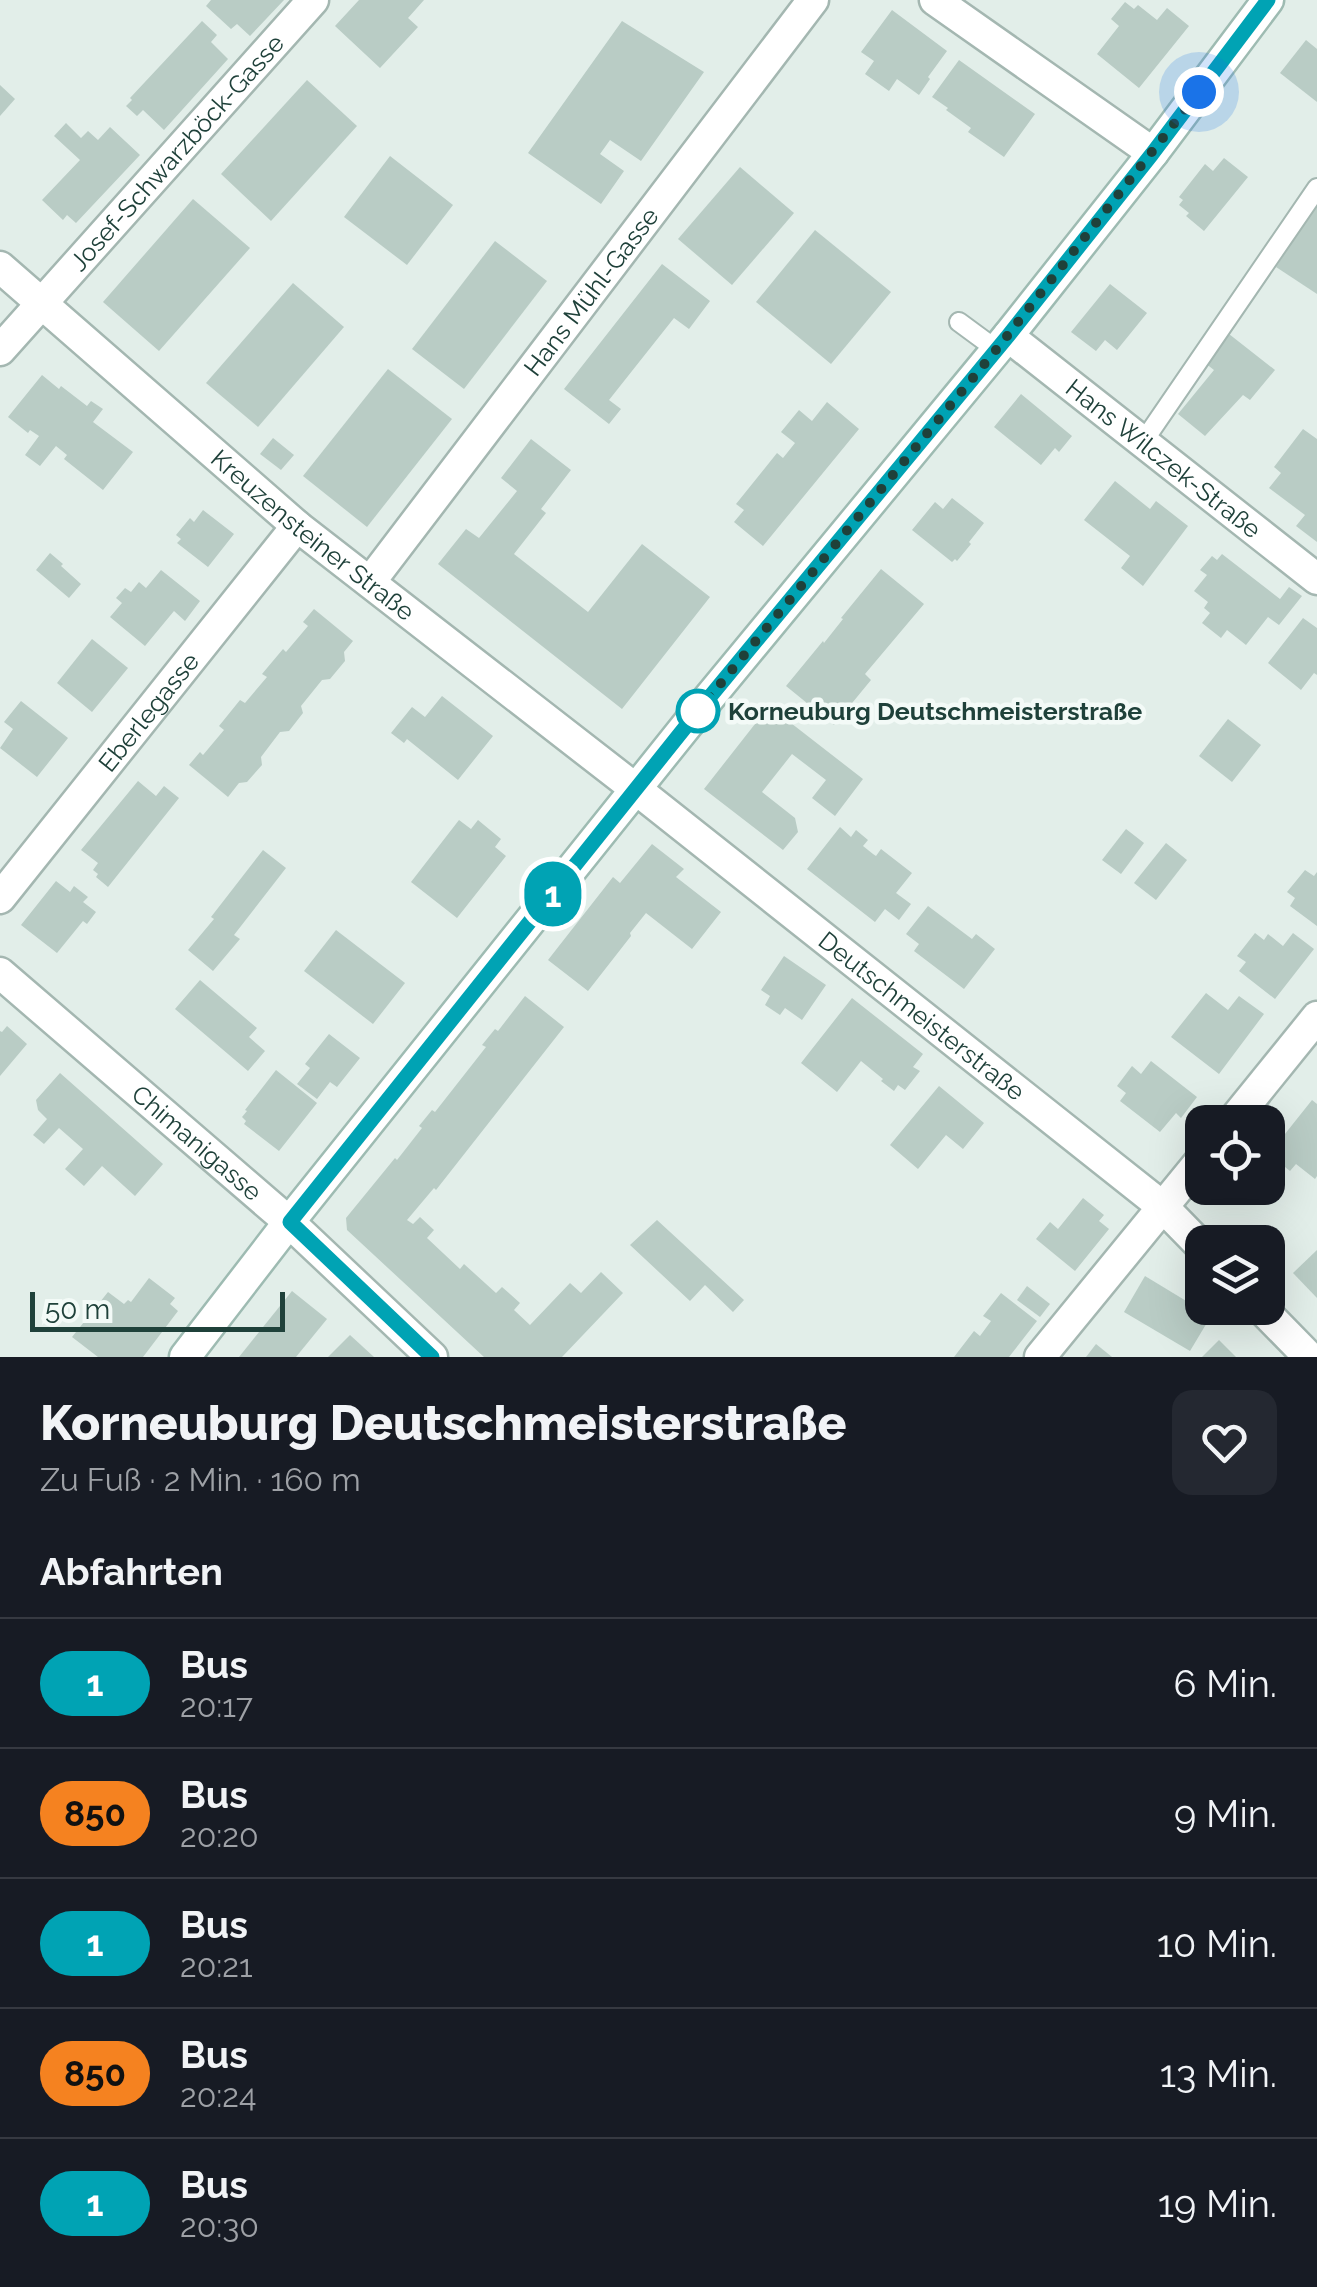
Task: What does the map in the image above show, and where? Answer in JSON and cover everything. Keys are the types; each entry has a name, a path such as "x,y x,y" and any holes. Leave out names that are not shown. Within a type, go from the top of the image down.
{"street":[{"name":"Josef-Schwarzböck-Gasse","path":"0,350 314,0"},
{"name":"Hans Mühl-Gasse","path":"370,582 813,0"},
{"path":"935,0 1152,154"},
{"path":"185,1357 699,710 1002,343 1268,0"},
{"name":"Kreuzensteiner Straße","path":"0,266 296,526 637,790"},
{"name":"Hans Wilczek-Straße","path":"1002,343 1143,442 1317,579"},
{"name":"Eberlegasse","path":"0,898 296,526"},
{"name":"Deutschmeisterstraße","path":"637,790 1164,1207 1185,1230"},
{"name":"Chimanigasse","path":"0,974 290,1222 432,1357"},
{"path":"1246,1105 1317,1017"},
{"path":"1040,1357 1185,1180"},
{"path":"1278,1325 1309,1357"}],"lane":[{"path":"1143,442 1317,188"},
{"path":"959,322 1002,343"}],"building":[{"path":"211,0 284,0 250,36 237,24 231,29 206,6"},
{"path":"359,0 424,0 408,18 418,27 380,68 335,26"},
{"path":"1125,2 1134,9 1138,5 1157,20 1167,8 1189,26 1139,88 1097,54 1119,26 1111,19"},
{"path":"892,10 947,51 919,95 897,79 889,91 865,74 874,61 861,52"},
{"path":"202,21 217,35 211,42 228,59 164,130 143,110 137,116 126,106"},
{"path":"622,21 704,72 641,161 610,140 600,154 624,171 601,204 528,153"},
{"path":"1306,40 1317,49 1317,102 1280,73"},
{"path":"959,60 1035,114 1004,157 968,132 971,128 932,97"},
{"path":"307,80 357,126 271,221 221,174"},
{"path":"0,85 15,99 0,116"},
{"path":"66,123 81,138 88,131 98,140 110,127 140,155 76,223 67,215 63,220 42,200 80,160 54,136"},
{"path":"390,156 453,205 407,265 344,217"},
{"path":"1224,158 1248,177 1204,231 1186,216 1189,213 1179,205 1183,200 1179,197 1205,164 1213,171"},
{"path":"740,167 794,213 732,285 678,239"},
{"path":"193,199 250,248 159,351 103,302"},
{"path":"1317,205 1317,294 1276,267"},
{"path":"815,230 891,292 831,364 756,302"},
{"path":"495,241 547,281 464,389 412,349"},
{"path":"662,264 710,301 689,329 674,318 609,400 621,409 609,424 564,389"},
{"path":"293,283 344,327 258,427 206,383"},
{"path":"1110,284 1147,313 1117,350 1105,340 1096,351 1071,332"},
{"path":"1229,334 1275,370 1250,400 1243,395 1205,436 1178,414 1214,370 1205,363"},
{"path":"388,369 452,419 367,527 303,476"},
{"path":"42,375 87,406 91,401 103,409 93,422 133,452 103,490 64,459 67,455 56,446 40,466 25,455 39,436 30,430 28,433 8,417"},
{"path":"1021,394 1072,436 1041,465 994,427"},
{"path":"827,402 859,429 763,546 734,522 744,510 736,504 777,453 783,458 795,443 781,432 799,410 812,421"},
{"path":"1303,429 1317,439 1317,542 1296,526 1305,515 1269,488 1281,473 1274,467"},
{"path":"273,438 294,455 281,470 260,454"},
{"path":"531,439 571,470 541,509 546,513 514,554 588,612 642,544 710,597 622,709 438,564 466,529 479,538 517,491 501,478"},
{"path":"1115,481 1150,509 1156,501 1188,526 1143,586 1121,568 1130,556 1084,520"},
{"path":"952,498 984,523 971,544 952,562 912,530 935,502 943,509"},
{"path":"203,510 234,534 208,567 177,543 181,539 176,535"},
{"path":"50,553 81,584 69,598 36,570"},
{"path":"1222,554 1280,599 1289,587 1302,596 1279,625 1268,617 1246,645 1227,630 1221,638 1202,623 1210,613 1204,608 1208,602 1194,591 1207,575 1200,570 1212,556 1217,560"},
{"path":"881,569 924,604 865,674 871,680 834,725 786,686"},
{"path":"161,570 200,601 185,621 174,611 145,646 110,617 122,603 116,598 125,588 131,592 139,582 146,588"},
{"path":"314,609 353,641 344,652 345,661 330,679 322,680 301,706 303,713 289,731 280,732 261,757 262,765 228,797 189,765 200,752 203,755 224,730 219,726 240,700 245,703 267,677 262,674 308,626 303,622"},
{"path":"1303,618 1317,628 1317,675 1314,673 1301,690 1268,663"},
{"path":"92,639 128,668 92,712 57,683"},
{"path":"442,696 493,736 458,780 407,739 404,743 391,733 412,707 425,717"},
{"path":"21,701 68,738 37,777 0,748 13,729 4,722"},
{"path":"769,706 863,779 835,816 812,798 826,780 792,754 762,792 795,818 798,832 783,850 704,789"},
{"path":"1228,719 1261,745 1232,782 1199,756"},
{"path":"138,781 156,796 164,786 179,798 108,887 93,870 98,863 81,850"},
{"path":"459,820 471,829 478,820 501,839 495,847 506,856 457,918 411,882"},
{"path":"840,827 851,837 856,830 868,840 863,846 873,854 876,856 881,849 912,873 896,893 911,904 899,920 885,909 875,922 807,869"},
{"path":"1126,829 1144,843 1121,874 1102,860"},
{"path":"1166,843 1187,860 1156,900 1134,883"},
{"path":"652,844 684,869 676,877 721,912 692,949 646,913 588,991 548,960 613,877 620,883"},
{"path":"263,850 286,868 234,935 240,939 213,971 188,950"},
{"path":"1305,870 1314,876 1317,872 1317,926 1290,906 1295,898 1287,892"},
{"path":"56,881 70,892 74,886 88,897 83,902 96,912 87,924 83,921 57,953 21,925"},
{"path":"928,906 972,939 976,934 995,949 964,989 914,951 919,944 906,934"},
{"path":"336,930 405,983 373,1024 304,971"},
{"path":"1255,933 1264,940 1268,934 1283,946 1293,933 1314,949 1275,999 1239,971 1246,962 1237,956"},
{"path":"784,956 826,985 802,1020 785,1008 780,1015 765,1005 770,996 761,990"},
{"path":"200,980 257,1028 249,1037 265,1051 248,1071 175,1009"},
{"path":"1206,993 1228,1010 1239,996 1264,1014 1219,1074 1171,1037"},
{"path":"525,996 564,1027 436,1190 407,1220 413,1224 420,1217 434,1230 427,1238 460,1269 464,1264 496,1293 502,1287 520,1303 514,1310 530,1325 570,1283 581,1293 601,1272 623,1293 562,1357 484,1357 347,1230 346,1218 397,1160 422,1128 419,1126 432,1110 435,1112 486,1047 482,1045"},
{"path":"852,998 923,1054 913,1067 920,1071 905,1090 898,1085 894,1091 861,1061 837,1092 801,1063"},
{"path":"7,1026 27,1044 0,1076 0,1031"},
{"path":"329,1034 360,1058 337,1087 330,1082 317,1099 297,1084 310,1068 305,1064"},
{"path":"1151,1061 1197,1097 1191,1105 1185,1105 1181,1118 1176,1113 1160,1132 1120,1101 1126,1093 1117,1086 1132,1066 1141,1074"},
{"path":"276,1070 317,1103 279,1151 244,1124 242,1117"},
{"path":"60,1073 163,1164 135,1196 102,1166 84,1186 65,1169 83,1149 59,1128 44,1144 33,1135 47,1119 38,1110 36,1100"},
{"path":"939,1086 984,1123 963,1149 946,1135 918,1169 890,1145"},
{"path":"1312,1100 1317,1104 1315,1179 1296,1164 1290,1171 1285,1167 1285,1134"},
{"path":"1083,1198 1104,1215 1099,1221 1109,1229 1075,1271 1036,1239 1050,1222 1058,1229"},
{"path":"657,1220 744,1300 733,1312 705,1285 690,1301 630,1245"},
{"path":"1317,1250 1317,1298 1293,1273"},
{"path":"1145,1276 1185,1300 1185,1325 1206,1325 1190,1351 1124,1312"},
{"path":"149,1278 175,1298 170,1304 178,1311 143,1357 98,1357 72,1337 108,1292 124,1304 131,1302"},
{"path":"1027,1286 1050,1304 1040,1317 1017,1300"},
{"path":"292,1291 327,1319 296,1357 239,1357"},
{"path":"1001,1293 1037,1321 1009,1357 954,1357 974,1331 980,1336 991,1321 983,1316"},
{"path":"350,1335 374,1357 328,1357"},
{"path":"1219,1340 1236,1357 1202,1357"},
{"path":"1096,1344 1112,1357 1086,1357"}],"bus line":[{"name":"1","path":"432,1357 290,1222 699,710 1008,336 1268,0"}],"place":[{"name":"Korneuburg Deutschmeisterstraße","path":"698,711"}],"route":[{"path":"698,711 996,350 1199,92"}]}
